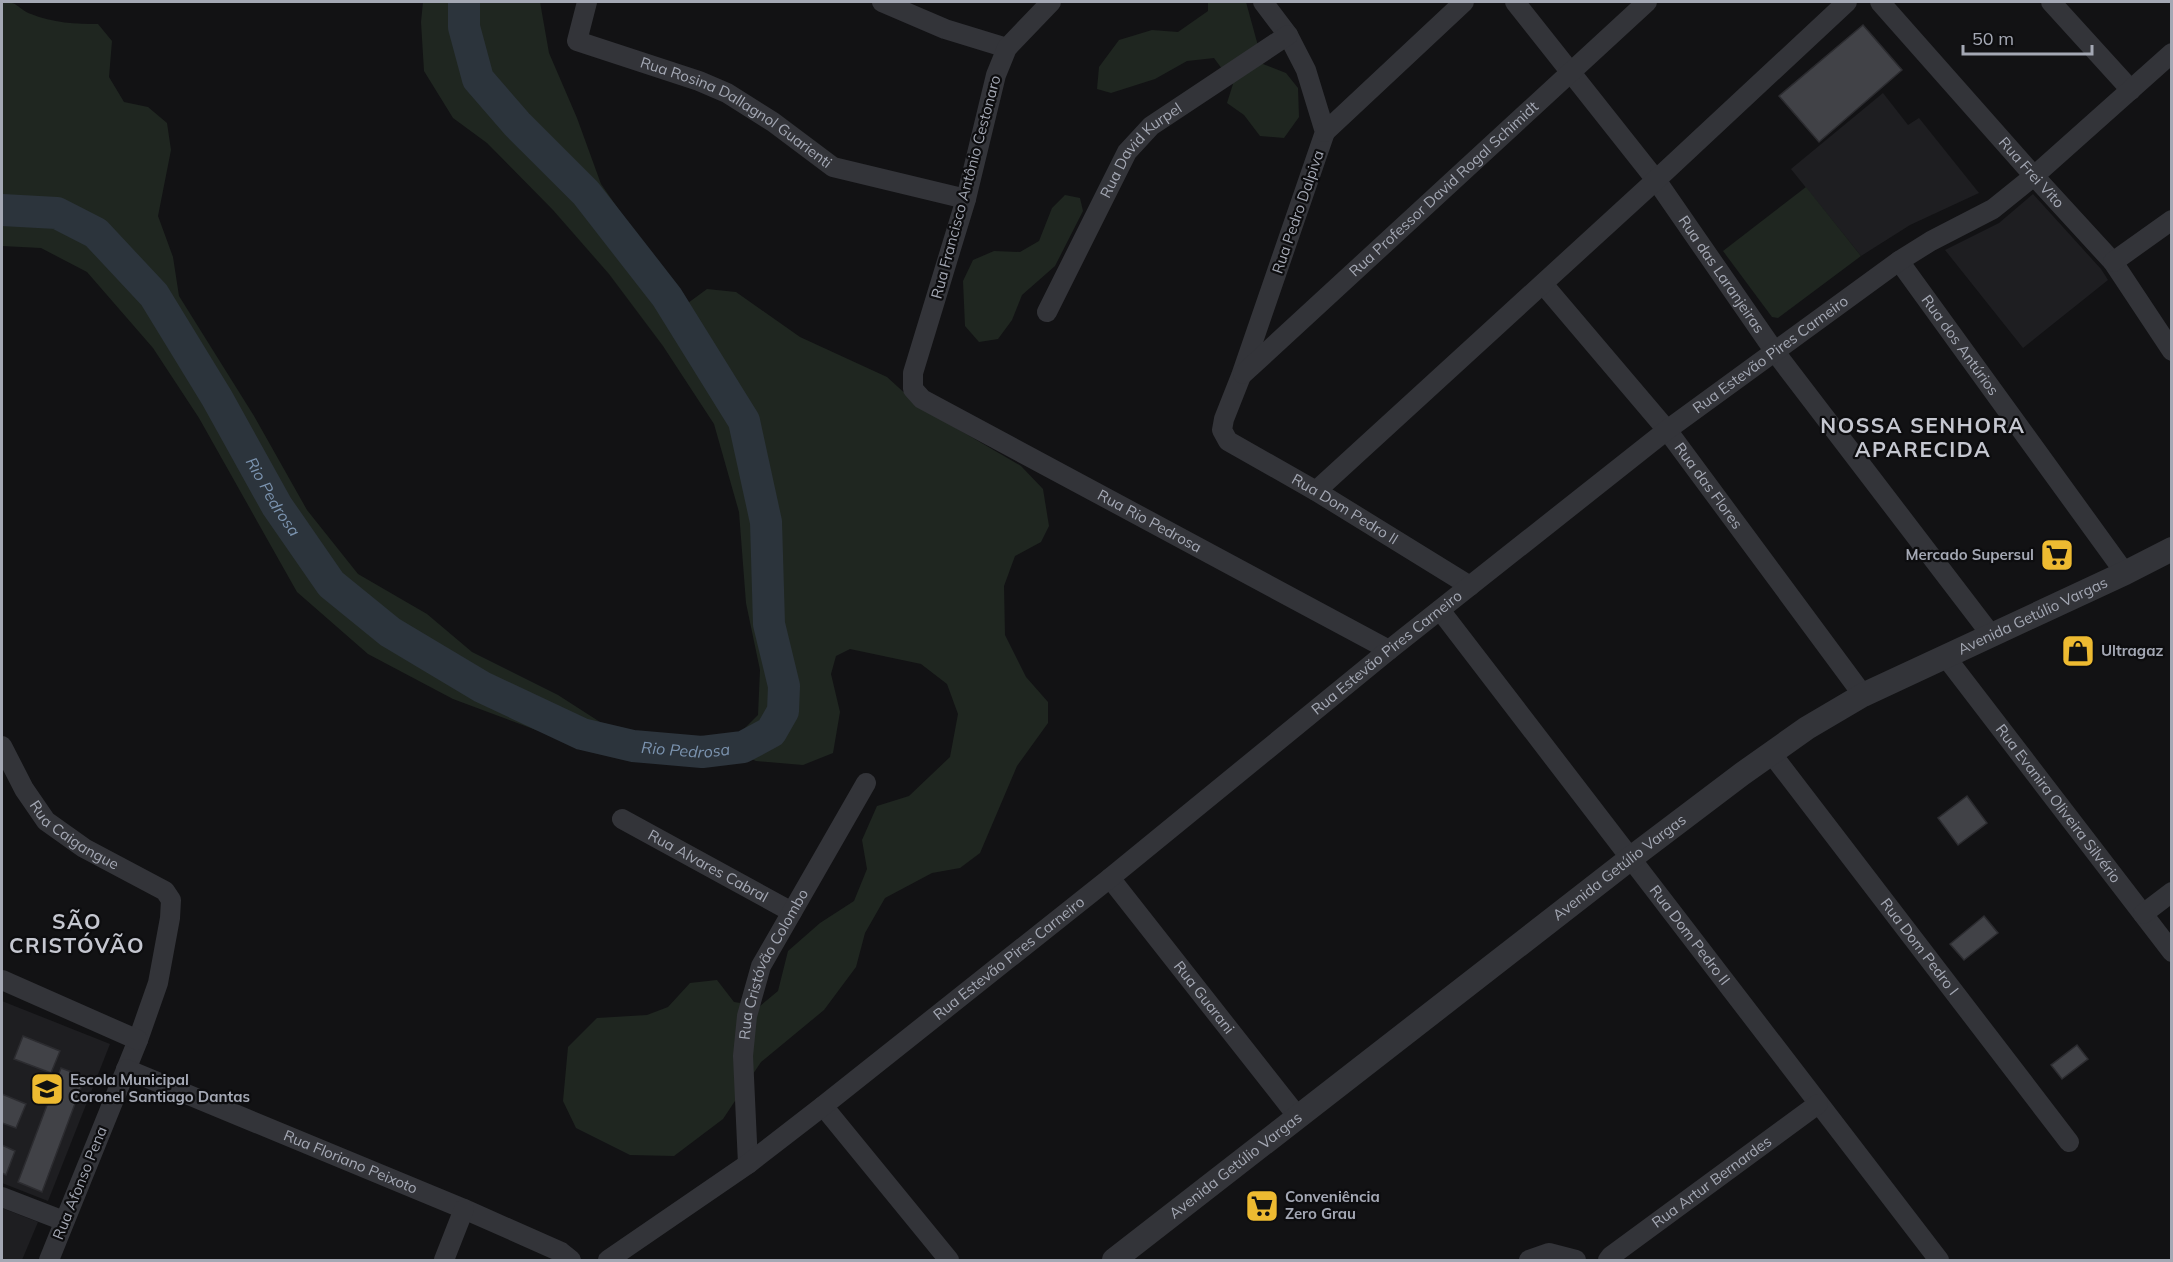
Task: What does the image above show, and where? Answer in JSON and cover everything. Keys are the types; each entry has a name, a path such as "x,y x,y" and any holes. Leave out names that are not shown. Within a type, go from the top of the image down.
{"street":[{"name":"Rua Rosina Dallagnol Guarienti","path":"587,2 577,41 699,81 727,93 772,122 833,167 966,199"},
{"path":"882,2 945,29 1007,48"},
{"name":"Rua Francisco Antônio Cestonaro","path":"913,389 913,373 966,199 996,75 1007,48 1051,2"},
{"name":"Rua Pedro Dalpiva","path":"1222,430 1325,132 1306,70 1288,35 1264,2"},
{"path":"1325,132 1464,2"},
{"name":"Rua das Laranjeiras","path":"1515,2 1656,180 1774,352 1992,636"},
{"name":"Rua Professor David Rogal Schimidt","path":"1241,376 1647,2"},
{"path":"1316,491 1847,2"},
{"name":"Rua Frei Vito","path":"1881,2 2113,262 2172,351"},
{"path":"2051,2 2131,90"},
{"name":"Rua David Kurpel","path":"1047,312 1127,152 1151,126 1288,35"},
{"name":"Rua Estevão Pires Carneiro","path":"608,1260 748,1164 823,1106 1110,878 1389,650 1667,430 1899,261 1993,209 2034,176 2172,52"},
{"path":"2113,262 2172,220"},
{"name":"Rua dos Antúrios","path":"1899,261 2125,573"},
{"name":"Rua das Flores","path":"1543,284 1667,430 1863,695"},
{"name":"Rua Rio Pedrosa","path":"913,389 922,399 1022,454 1389,650"},
{"name":"Rua Dom Pedro II","path":"1222,430 1228,441 1316,491 1470,586"},
{"name":"Avenida Getúlio Vargas","path":"1114,1260 1631,858 1807,728 1863,695 2172,549"},
{"name":"Rua Dom Pedro II","path":"1440,610 1939,1260"},
{"name":"Rua Evanira Oliveira Silvério","path":"1945,656 2172,952"},
{"name":"Rua Caigangue","path":"2,746 24,789 46,821 84,848 165,891 171,900"},
{"name":"Rua Dom Pedro I","path":"1771,753 2069,1142"},
{"name":"Rua Cristóvão Colombo","path":"748,1164 742,1056 747,1016 761,966 866,783"},
{"name":"Rua Alvares Cabral","path":"622,819 792,912"},
{"name":"Rua Guarani","path":"1110,878 1298,1117"},
{"path":"2143,914 2172,892"},
{"name":"Rua Afonso Pena","path":"49,1260 138,1040 158,983 171,900"},
{"path":"2,980 138,1040"},
{"name":"Rua Floriano Peixoto","path":"126,1069 464,1209 561,1252 572,1260"},
{"name":"Rua Artur Bernardes","path":"1608,1260 1818,1104"},
{"path":"823,1106 949,1260"},
{"path":"2,1197 64,1221"},
{"path":"444,1260 464,1209"},
{"path":"1529,1260 1549,1253 1576,1260"}],"shaded area":[{"path":"2,2 11,3 47,19 98,24 112,41 109,77 124,102 148,107 167,123 171,150 158,216 173,257 179,296 254,416 307,510 358,574 427,614 472,652 558,695 600,722 605,734 587,741 536,730 453,699 368,654 297,592 199,418 153,348 87,272 41,248 2,246"},
{"path":"423,2 540,2 549,53 577,118 601,184 656,263 676,299 688,303 707,289 736,292 800,337 887,377 920,407 1021,466 1043,489 1049,526 1041,542 1015,556 1004,586 1005,635 1026,677 1048,702 1048,723 1017,766 980,853 960,868 932,873 885,898 865,933 856,967 824,1010 761,1062 723,1119 674,1156 630,1155 576,1128 563,1101 568,1047 597,1018 647,1015 668,1007 690,983 717,980 734,1002 760,1006 778,991 788,951 820,923 854,901 867,869 862,840 877,806 909,796 950,757 958,714 947,684 921,664 850,649 836,656 831,674 840,712 833,753 803,765 756,761 738,753 737,736 758,715 760,670 746,603 739,512 714,424 663,346 609,274 553,210 487,143 453,118 424,71 421,22"},
{"path":"1208,2 1246,2 1263,64 1286,73 1298,88 1299,117 1284,138 1260,136 1244,115 1227,103 1233,84 1214,58 1187,61 1155,79 1111,93 1097,89 1099,67 1119,40 1152,30 1178,32 1208,11"},
{"path":"1883,93 1908,125 1919,118 1979,193 1910,225 1861,256 1791,169"},
{"path":"1806,187 1861,256 1778,318 1772,317 1723,251"},
{"path":"2033,194 2101,269 2108,280 2023,348 1945,250 1999,223"},
{"path":"1065,195 1080,198 1083,211 1055,266 1022,295 1012,320 998,339 979,342 965,326 963,281 973,260 994,251 1020,252 1039,241 1052,208"},
{"name":"Escola Municipal Coronel Santiago Dantas","path":"2,1001 110,1044 48,1201 2,1183"},
{"path":"2,1208 38,1222 22,1260 2,1260"}],"building":[{"path":"1863,25 1902,70 1819,142 1779,96"},
{"path":"1967,796 1987,823 1958,845 1938,818"},
{"path":"1984,916 1998,933 1964,960 1950,944"},
{"path":"23,1036 60,1051 51,1073 14,1059"},
{"path":"2077,1045 2088,1059 2062,1079 2051,1065"},
{"path":"61,1068 85,1077 42,1192 18,1182"},
{"path":"2,1094 26,1104 16,1128 2,1123"},
{"path":"2,1145 15,1151 6,1175 2,1173"}],"waterway":[{"name":"Rio Pedrosa","path":"2,210 57,213 96,233 154,295 217,398 277,506 331,584 390,632 482,687 582,734 633,746 702,752 743,747 771,732 783,711 784,686 769,624 766,522 744,421 667,297 586,193 517,124 478,79 464,27 464,2"}],"place":[{"name":"Mercado Supersul","path":"2057,555"},
{"name":"Ultragaz","path":"2078,651"},
{"name":"Escola Municipal Coronel Santiago Dantas","path":"47,1089"},
{"name":"Conveniência Zero Grau","path":"1262,1206"}],"district":[{"name":"NOSSA SENHORA APARECIDA","path":"1923,438"},
{"name":"SÃO CRISTÓVÃO","path":"77,934"}]}
